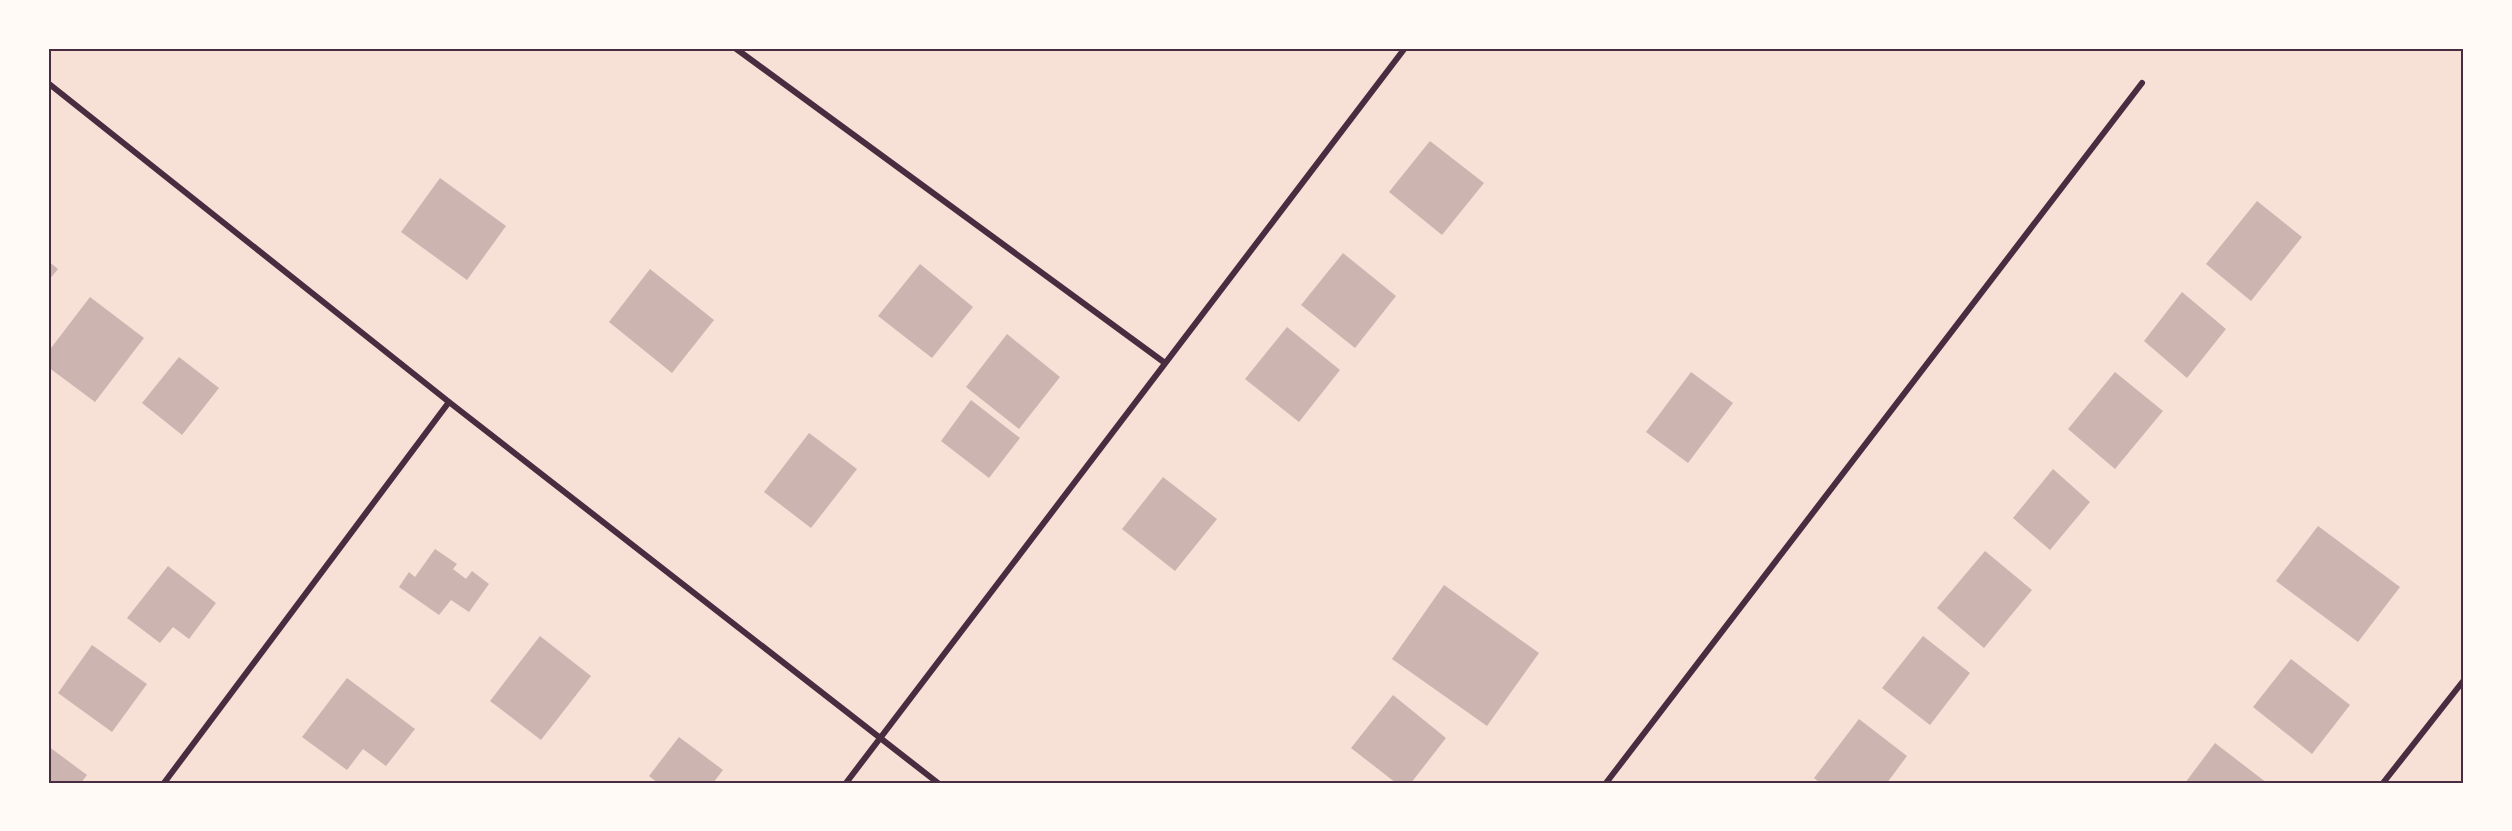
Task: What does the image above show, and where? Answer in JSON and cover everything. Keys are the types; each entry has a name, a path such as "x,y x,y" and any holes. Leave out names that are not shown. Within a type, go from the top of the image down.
{"street":[{"path":"735,48 1165,363"},
{"path":"846,783 1405,48"},
{"path":"48,83 449,402 938,783"},
{"path":"1606,783 2142,83"},
{"path":"164,783 449,402"},
{"path":"2384,783 2464,680"}],"building":[{"path":"1430,141 1484,183 1442,235 1389,192"},
{"path":"440,178 506,226 467,280 401,232"},
{"path":"2257,201 2302,237 2251,301 2206,264"},
{"path":"1343,253 1396,296 1355,348 1301,305"},
{"path":"48,261 58,269 48,281"},
{"path":"920,264 973,307 932,358 878,316"},
{"path":"650,269 714,320 672,373 609,322"},
{"path":"2182,292 2226,329 2187,378 2144,341"},
{"path":"90,297 144,338 95,402 48,367 48,352"},
{"path":"1287,327 1340,370 1299,422 1245,379"},
{"path":"1007,334 1060,377 1019,429 966,387"},
{"path":"179,357 219,388 182,435 142,403"},
{"path":"1691,372 1733,403 1688,463 1646,432"},
{"path":"2115,372 2163,411 2115,469 2068,429"},
{"path":"971,400 1020,438 989,478 941,441"},
{"path":"809,433 857,469 811,528 764,492"},
{"path":"2053,469 2090,502 2050,550 2013,518"},
{"path":"1163,477 1217,519 1175,571 1122,529"},
{"path":"2318,526 2400,587 2358,642 2276,581"},
{"path":"435,549 457,564 453,569 466,579 472,571 489,584 469,612 451,600 439,615 399,587 409,572 415,577"},
{"path":"1985,551 2032,590 1984,648 1937,608"},
{"path":"168,566 216,603 189,639 173,627 160,643 127,618"},
{"path":"1444,585 1539,653 1487,726 1392,659"},
{"path":"540,636 591,676 541,740 490,701"},
{"path":"1923,636 1970,673 1930,725 1882,688"},
{"path":"92,645 147,684 112,732 58,693"},
{"path":"2291,659 2350,705 2312,754 2253,707"},
{"path":"347,678 415,729 386,766 363,749 347,770 302,737"},
{"path":"1393,695 1446,738 1411,783 1396,783 1351,748"},
{"path":"1859,719 1907,756 1887,783 1820,783 1814,778"},
{"path":"679,737 723,770 713,783 658,783 649,776"},
{"path":"2215,743 2267,783 2185,783"},
{"path":"48,746 87,775 81,783 48,783"}]}
